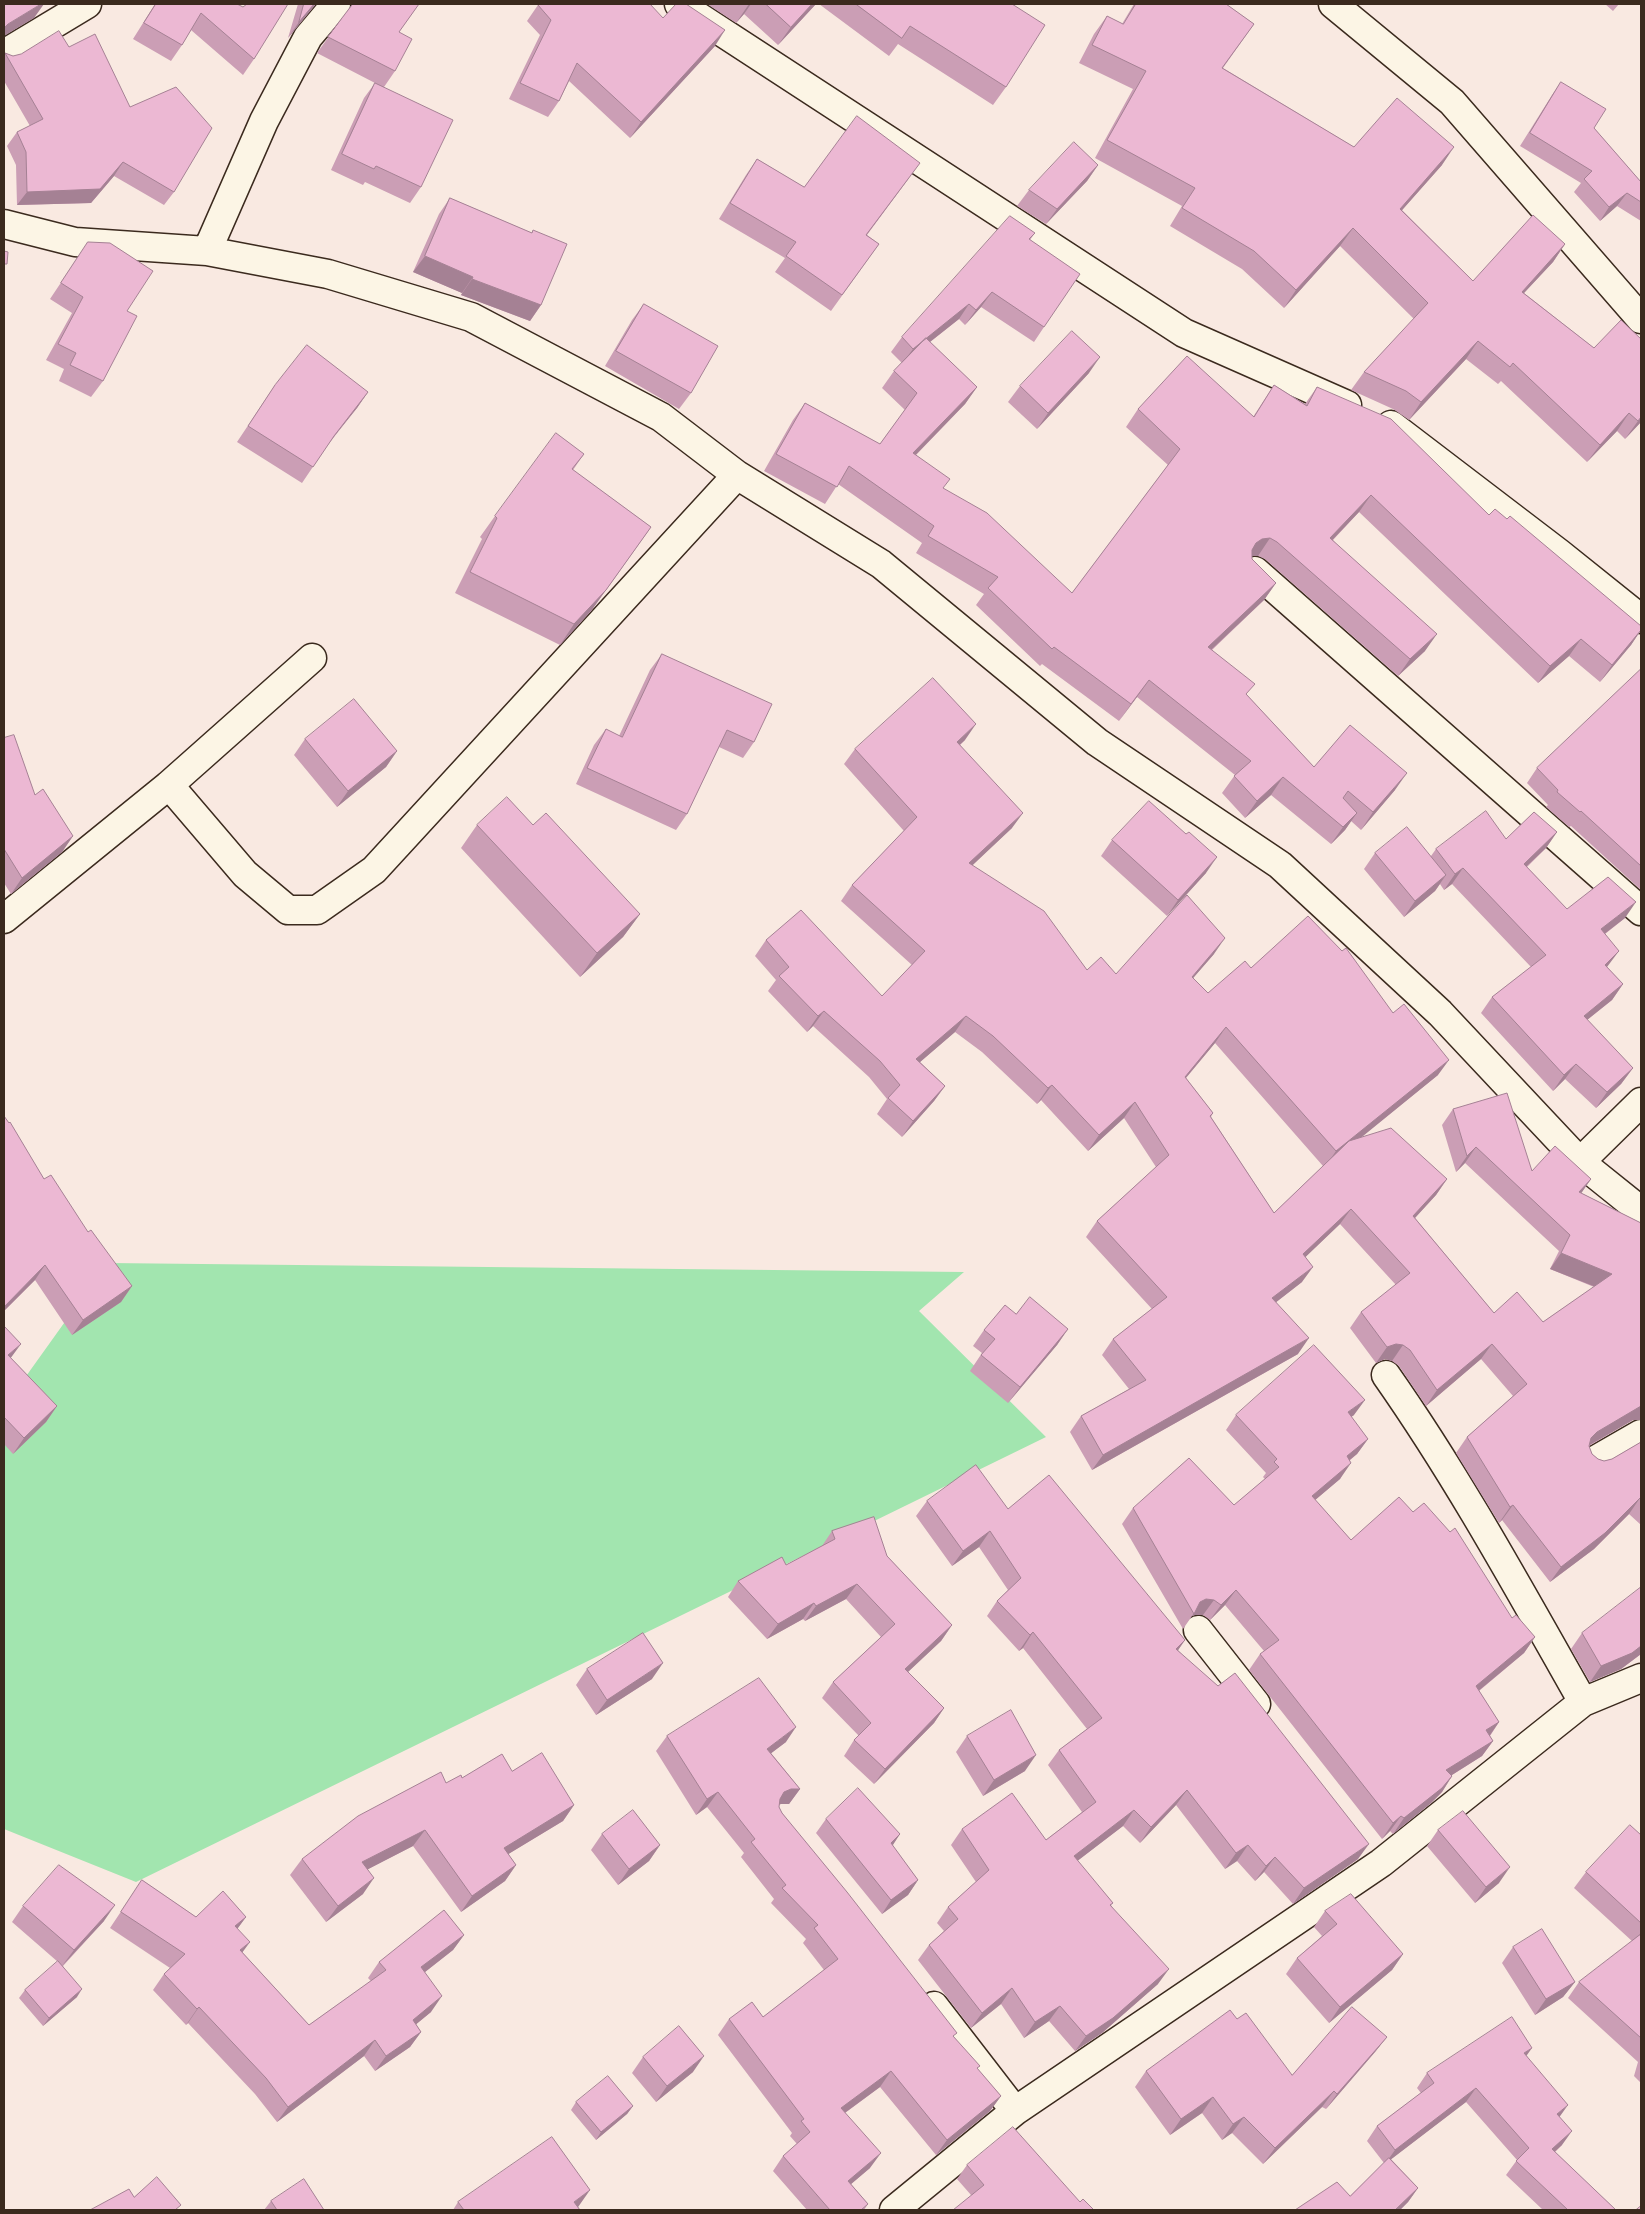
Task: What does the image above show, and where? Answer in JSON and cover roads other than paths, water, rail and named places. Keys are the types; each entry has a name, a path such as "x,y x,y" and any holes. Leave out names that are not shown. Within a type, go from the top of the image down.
{"street":[{"path":"4,54 87,4"},
{"path":"207,251 264,121 308,37 336,4"},
{"path":"679,4 1184,333 1387,423 1560,554 1641,619"},
{"path":"1333,4 1452,102 1641,318"},
{"path":"4,224 75,242 207,251 328,274 471,317 661,417 737,475 881,564 1097,742 1280,865 1440,1013 1580,1162 1641,1211"},
{"path":"169,785 245,874 288,910 317,910 374,870 737,475"},
{"path":"1255,570 1641,911"},
{"path":"4,919 169,785 312,658"},
{"path":"1580,1162 1641,1102"},
{"path":"1386,1374 1428,1434 1478,1517 1583,1702"},
{"path":"1594,1462 1641,1434"},
{"path":"1198,1630 1271,1723"},
{"path":"894,2210 1016,2111 1381,1862 1583,1702 1641,1678"},
{"path":"1363,1839 1381,1862"},
{"path":"920,1989 1016,2111"}]}
